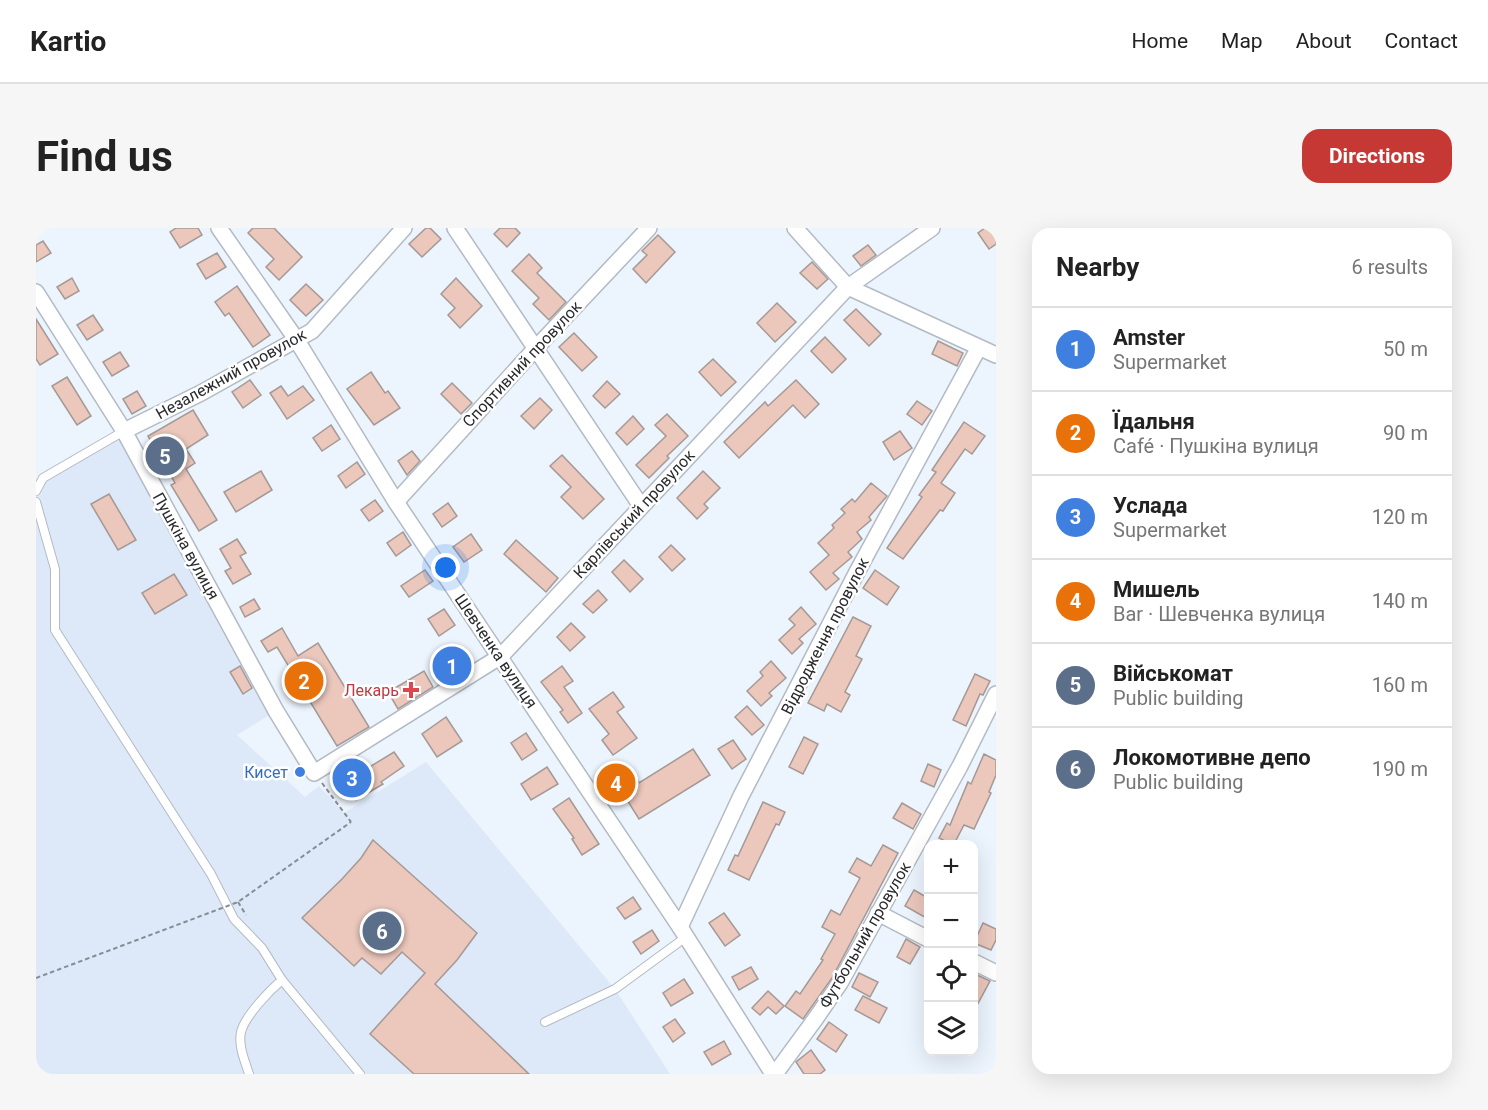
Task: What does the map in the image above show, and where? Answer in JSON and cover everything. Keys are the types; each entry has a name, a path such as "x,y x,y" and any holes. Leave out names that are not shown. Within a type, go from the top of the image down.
{"street":[{"name":"Шевченка вулиця","path":"219,228 296,339 396,502 501,656 774,1074"},
{"name":"Незалежний провулок","path":"124,431 201,393 312,331 404,228"},
{"path":"455,228 641,506"},
{"name":"Спортивний провулок","path":"396,502 649,228"},
{"path":"795,228 848,287 996,356"},
{"name":"Карлівський провулок","path":"314,772 501,656 848,287 932,228"},
{"name":"Пушкіна вулиця","path":"36,292 124,431 276,711 314,772"},
{"name":"Відродження провулок","path":"683,932 741,796 857,572 978,349"},
{"name":"Футбольний провулок","path":"774,1074 840,983 960,766 996,694"},
{"path":"878,913 924,937"},
{"path":"978,964 996,973"}],"lane":[{"path":"36,491 43,478 124,431"},
{"path":"36,502 55,569 55,630 211,874 234,919 262,948 282,980 360,1074"},
{"path":"545,1022 615,989 683,932"},
{"path":"249,1074 241,1049 241,1034 246,1021 282,980"}],"path":[{"path":"36,978 238,902 351,822 314,772"},
{"path":"238,902 246,916"}],"shaded area":[{"path":"124,431 276,711 237,735 305,797 319,786 344,813 426,762 615,989 670,1074 36,1074 36,482"}],"building":[{"path":"176,228 198,228 202,235 180,248 170,232"},
{"path":"253,228 274,228 302,257 279,280 266,267 274,259 248,233"},
{"path":"426,228 430,228 441,239 422,257 409,244"},
{"path":"500,228 515,228 520,233 507,247 494,234"},
{"path":"985,228 996,228 996,244 989,249 978,233"},
{"path":"658,235 675,252 646,283 633,269 647,255 642,251"},
{"path":"43,241 51,253 36,262 36,245"},
{"path":"868,245 876,255 861,266 853,256"},
{"path":"217,253 226,267 206,279 197,264"},
{"path":"529,254 542,268 537,273 566,302 549,320 533,304 539,298 512,271"},
{"path":"812,262 828,279 817,289 800,273"},
{"path":"72,278 79,291 65,299 57,287"},
{"path":"456,278 482,306 460,328 448,315 455,308 441,294"},
{"path":"306,284 323,300 306,316 290,300"},
{"path":"237,286 270,335 253,347 229,313 225,316 215,302"},
{"path":"777,303 796,322 775,342 757,323"},
{"path":"856,309 881,334 869,346 844,320"},
{"path":"93,315 103,330 87,340 77,325"},
{"path":"36,319 58,354 40,365 36,359"},
{"path":"574,333 597,357 582,371 559,347"},
{"path":"825,337 846,359 832,373 811,351"},
{"path":"938,341 963,353 957,366 932,354"},
{"path":"120,352 129,366 112,376 103,362"},
{"path":"713,359 736,382 721,396 699,372"},
{"path":"371,372 385,393 388,391 400,408 374,425 347,389"},
{"path":"67,377 91,416 77,425 52,386"},
{"path":"250,380 261,395 243,408 232,392"},
{"path":"796,380 819,404 805,418 793,405 739,458 724,442 765,402 768,406"},
{"path":"607,381 620,394 605,408 593,396"},
{"path":"452,383 472,403 461,414 441,394"},
{"path":"281,386 288,396 303,386 314,400 287,419 270,393"},
{"path":"137,391 146,406 132,414 123,399"},
{"path":"540,398 552,410 534,429 521,416"},
{"path":"917,401 932,411 922,425 907,414"},
{"path":"193,410 208,435 186,449 195,463 186,469 217,520 199,531 171,485 175,483 148,436"},
{"path":"667,414 688,436 649,478 636,465 666,436 655,425"},
{"path":"633,416 644,429 627,445 616,433"},
{"path":"964,422 985,436 972,454 965,449 941,483 955,493 903,559 887,548 922,497 919,495 936,472 932,470"},
{"path":"331,425 340,439 322,451 313,438"},
{"path":"900,431 912,448 894,460 883,442"},
{"path":"412,451 420,461 407,475 398,461"},
{"path":"562,455 604,499 583,519 561,497 571,487 550,466"},
{"path":"357,462 365,474 346,488 338,476"},
{"path":"261,471 272,490 236,512 224,492"},
{"path":"703,471 720,488 704,504 708,508 697,519 677,498"},
{"path":"871,483 887,496 869,517 871,520 857,532 862,539 848,552 852,557 833,573 839,579 826,590 810,572 829,555 818,543 834,528 832,525 845,513 841,509 852,499 855,502"},
{"path":"109,494 136,540 118,550 91,504"},
{"path":"375,500 383,511 369,521 361,510"},
{"path":"448,503 457,516 442,527 433,514"},
{"path":"403,532 411,545 396,556 387,543"},
{"path":"471,534 482,550 464,562 453,547"},
{"path":"237,539 246,553 240,556 251,574 233,584 225,571 231,568 220,549"},
{"path":"516,540 558,578 546,592 504,554"},
{"path":"671,545 685,559 672,571 659,557"},
{"path":"624,560 643,579 630,592 612,572"},
{"path":"425,570 433,581 409,597 401,586"},
{"path":"875,570 899,587 887,605 863,588"},
{"path":"174,574 187,595 155,614 142,593"},
{"path":"598,590 607,600 593,613 583,604"},
{"path":"254,599 260,609 245,617 240,607"},
{"path":"801,607 816,624 799,639 803,643 792,654 779,640 795,625 789,619"},
{"path":"444,609 455,625 439,636 428,619"},
{"path":"853,617 871,626 856,656 862,659 845,692 850,695 841,712 827,704 824,711 808,703"},
{"path":"571,623 585,637 570,651 557,637"},
{"path":"282,628 298,656 318,643 369,727 337,746 277,647 268,652 261,641"},
{"path":"771,661 786,678 769,693 772,696 761,706 747,691 763,676 760,672"},
{"path":"240,666 252,688 243,694 230,672"},
{"path":"562,666 573,681 564,687 582,713 568,723 560,712 563,710 541,682"},
{"name":"Лекарь","path":"424,671 433,687 398,709 388,692"},
{"path":"975,674 990,681 983,695 980,694 966,726 953,720"},
{"path":"613,692 624,707 617,712 637,738 613,755 602,740 609,734 589,709"},
{"path":"747,706 764,725 752,735 735,717"},
{"path":"446,717 462,741 437,757 422,734"},
{"path":"526,733 537,750 522,760 511,743"},
{"path":"804,737 818,744 803,774 789,767"},
{"path":"733,740 746,759 732,769 718,749"},
{"path":"693,749 710,775 639,819 612,776 629,766 639,783"},
{"path":"394,752 404,766 381,782 383,784 356,800 345,782"},
{"path":"984,754 996,760 996,775 989,792 991,793 974,829 964,825 956,840 939,838 947,823 950,825 968,782 971,784"},
{"path":"928,764 941,770 934,787 921,781"},
{"path":"547,767 558,784 531,800 521,784"},
{"path":"569,798 599,844 582,855 572,839 574,838 553,809"},
{"path":"763,802 785,812 779,825 776,824 749,880 728,870 735,855 738,856"},
{"path":"902,803 921,814 913,829 893,818"},
{"path":"373,840 477,933 435,984 529,1074 414,1074 370,1034 425,973 402,952 381,974 362,958 354,966 302,918 342,879 361,858"},
{"path":"883,845 898,853 832,978 803,1019 785,1006 796,991 800,994 823,960 821,959 835,934 822,927 831,910 840,915 860,878 849,872 857,858 871,866"},
{"path":"914,890 924,896 924,917 905,906"},
{"path":"633,897 641,909 625,919 617,908"},
{"path":"724,913 740,935 725,946 709,923"},
{"path":"983,923 996,929 996,940 991,950 978,945 978,934"},
{"path":"652,930 659,941 641,954 633,942"},
{"path":"906,939 920,947 910,964 897,957"},
{"path":"751,967 758,979 739,990 732,977"},
{"path":"859,973 878,982 870,997 852,987"},
{"path":"978,975 990,981 978,1004"},
{"path":"684,979 693,993 671,1006 663,993"},
{"path":"768,991 784,1006 776,1014 768,1007 760,1015 752,1008"},
{"path":"863,996 887,1008 879,1023 855,1010"},
{"path":"675,1019 685,1033 673,1042 663,1027"},
{"path":"829,1022 847,1035 836,1052 817,1039"},
{"path":"724,1041 731,1054 712,1065 704,1052"},
{"path":"811,1050 825,1070 820,1074 804,1074 796,1062"}],"place":[{"name":"Військомат","path":"165,456"},
{"name":"Amster","path":"452,666"},
{"name":"Їдальня","path":"304,681"},
{"name":"Лекарь","path":"411,690"},
{"name":"Кисет","path":"300,772"},
{"name":"Услада","path":"352,778"},
{"name":"Мишель","path":"616,783"},
{"name":"Локомотивне депо","path":"382,931"}]}
